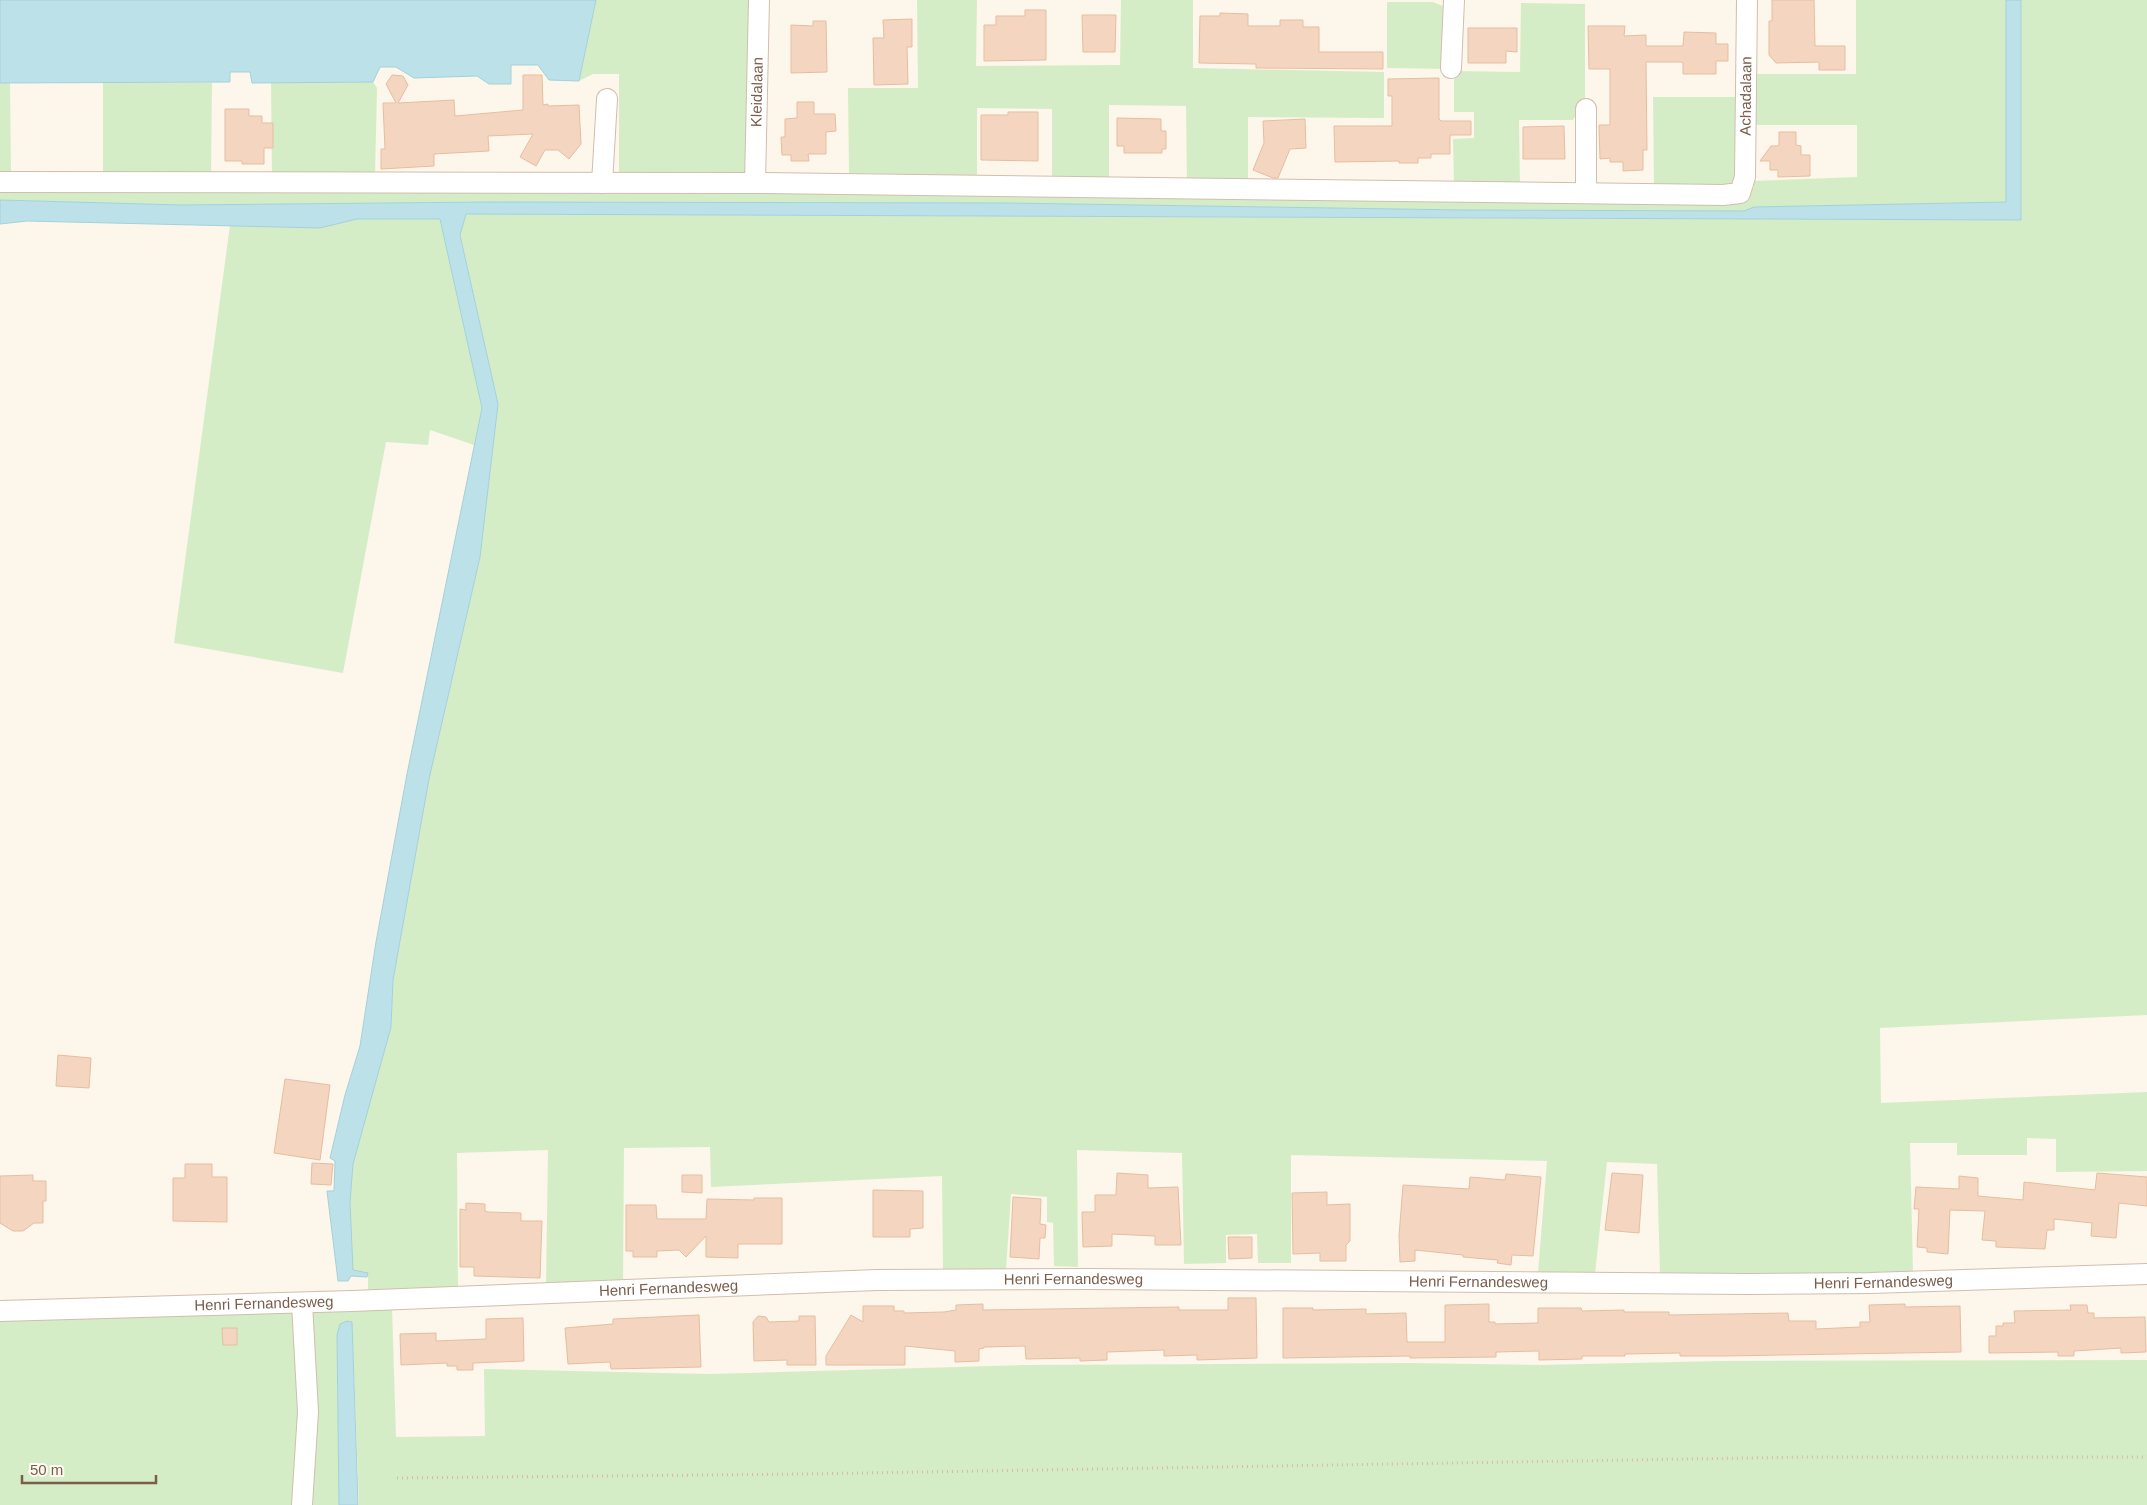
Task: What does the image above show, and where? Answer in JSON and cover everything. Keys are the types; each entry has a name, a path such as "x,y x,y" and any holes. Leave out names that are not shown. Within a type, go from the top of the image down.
{"street":[{"name":"Kleidalaan","path":"756,182 759,0"},
{"path":"1451,68 1454,0"},
{"name":"Achadalaan","path":"1586,193 1723,195 1740,193 1745,177 1747,0"},
{"path":"602,182 607,99"},
{"path":"0,182 756,182 1586,193 1586,109"},
{"name":"Henri Fernandesweg","path":"0,1311 302,1302 877,1280 1099,1279 1748,1284 1871,1283 2147,1274"},
{"path":"302,1302 308,1412 302,1505"}],"path":[{"path":"397,1478 834,1474 1807,1458 2147,1457"}],"green space":[{"path":"596,0 752,0 749,178 619,175 619,74 593,74 579,81"},
{"path":"917,0 977,0 976,66 1120,65 1121,0 1193,0 1193,68 1384,72 1384,118 1248,117 1248,183 1187,183 1186,106 1109,105 1109,179 1052,180 1052,109 977,108 977,176 849,173 848,88 918,88"},
{"path":"1856,0 2006,0 2007,202 1754,207 1744,211 1464,210 1005,203 488,202 182,205 0,200 0,187 1747,197 1754,187 1754,181 1857,177 1857,125 1751,125 1751,74 1856,74"},
{"path":"2021,0 2147,0 2147,1015 1880,1028 1881,1103 2147,1092 2147,1171 2056,1172 2056,1139 2027,1138 2027,1155 1957,1155 1957,1143 1910,1143 1913,1273 1660,1274 1657,1164 1607,1162 1595,1274 1538,1273 1547,1161 1291,1155 1291,1263 1258,1263 1257,1234 1226,1235 1226,1263 1184,1264 1182,1153 1077,1150 1078,1267 1054,1266 1053,1223 1047,1222 1047,1197 1011,1194 1006,1270 943,1271 942,1176 711,1187 710,1147 624,1148 623,1283 546,1286 548,1150 457,1153 458,1290 368,1291 368,1273 353,1270 350,1202 353,1164 391,1027 393,980 429,779 480,557 498,404 460,234 466,214 2021,220"},
{"path":"1387,2 1433,2 1443,6 1447,13 1447,69 1387,68"},
{"path":"1521,3 1585,4 1585,99 1573,120 1519,120 1520,186 1454,186 1453,139 1474,138 1474,112 1454,112 1454,71 1520,72"},
{"path":"271,82 373,82 377,88 375,176 272,177"},
{"path":"0,83 10,83 11,173 0,173"},
{"path":"103,83 212,83 211,174 103,174"},
{"path":"1653,97 1739,97 1740,170 1733,184 1728,187 1654,188"},
{"path":"357,219 440,219 482,408 474,445 430,430 428,445 386,442 343,673 174,643 230,225 320,228"},
{"path":"392,1307 396,1437 485,1436 484,1369 708,1374 1023,1365 1411,1363 1539,1365 1722,1361 2147,1360 2147,1505 359,1505 352,1323 347,1321 337,1335 339,1505 0,1505 0,1318"}],"water":[{"path":"0,0 596,0 579,81 549,80 538,65 511,65 511,84 489,84 477,76 414,78 396,67 380,67 373,82 252,83 250,72 230,72 230,82 0,83"},
{"path":"2006,0 2021,0 2021,220 466,214 460,235 498,404 480,557 429,779 393,980 391,1027 353,1164 350,1202 353,1270 368,1273 367,1277 351,1276 348,1281 338,1281 327,1191 334,1191 335,1161 330,1158 345,1095 360,1046 376,942 407,774 482,408 440,219 357,219 320,228 27,221 0,224 0,200 182,205 488,202 1005,203 1464,210 1744,211 1754,207 2006,202"},
{"path":"347,1321 352,1322 358,1505 339,1505 337,1335 340,1324"}],"building":[{"path":"1772,0 1814,0 1815,46 1845,46 1845,70 1819,70 1819,62 1776,63 1769,55 1769,21 1772,21"},
{"path":"1025,10 1046,10 1046,60 984,61 984,25 996,25 996,16 1025,16"},
{"path":"1220,13 1248,14 1248,26 1280,26 1280,20 1303,20 1303,27 1319,27 1319,52 1383,52 1383,69 1256,68 1256,64 1199,63 1200,16 1220,16"},
{"path":"1082,15 1116,15 1115,52 1083,52"},
{"path":"912,19 912,47 907,47 908,84 874,85 873,38 884,38 883,20"},
{"path":"813,21 826,21 827,72 791,73 791,25 813,26"},
{"path":"1588,26 1625,26 1624,36 1646,35 1646,46 1683,46 1684,32 1716,33 1716,44 1728,44 1728,61 1716,61 1716,74 1683,74 1683,62 1646,62 1647,150 1643,150 1643,170 1623,171 1623,162 1610,162 1610,158 1600,159 1599,125 1610,125 1610,69 1589,69"},
{"path":"1468,28 1517,28 1517,52 1506,51 1506,63 1468,63"},
{"path":"392,75 403,76 408,85 398,103 454,100 455,116 523,110 523,75 542,75 543,105 579,105 581,144 569,159 558,150 545,150 536,166 520,157 533,134 488,136 489,151 434,154 434,166 381,169 381,149 385,149 383,103 396,103 386,84"},
{"path":"1439,78 1439,119 1441,121 1471,121 1471,135 1450,135 1450,154 1431,154 1431,158 1418,158 1418,163 1399,163 1399,161 1335,162 1334,126 1392,126 1392,96 1388,96 1388,79"},
{"path":"797,102 814,102 814,114 835,114 836,131 826,132 826,154 808,154 809,161 791,161 791,155 782,155 781,137 785,137 785,119 797,118"},
{"path":"225,109 249,109 249,116 262,116 262,123 273,123 273,148 264,148 264,164 242,164 242,161 225,161"},
{"path":"1008,112 1038,112 1038,161 981,160 981,115 1008,115"},
{"path":"1117,118 1161,119 1161,131 1166,131 1166,149 1162,149 1162,153 1124,153 1124,146 1117,146"},
{"path":"1305,119 1306,148 1290,149 1278,178 1273,178 1253,170 1264,143 1263,121"},
{"path":"1564,126 1565,159 1523,159 1523,127"},
{"path":"1779,132 1796,132 1796,145 1801,146 1801,155 1810,155 1810,176 1778,177 1778,170 1770,170 1770,161 1760,161 1771,146 1779,146"},
{"path":"58,1055 91,1058 89,1088 56,1086"},
{"path":"285,1079 330,1085 320,1160 274,1153"},
{"path":"312,1163 333,1164 331,1185 311,1184"},
{"path":"185,1164 212,1164 212,1177 227,1177 227,1222 173,1221 173,1178 185,1178"},
{"path":"1117,1173 1148,1175 1148,1188 1178,1187 1181,1245 1155,1245 1155,1236 1112,1234 1112,1246 1083,1247 1082,1212 1095,1212 1095,1195 1116,1195"},
{"path":"1612,1173 1643,1175 1639,1233 1605,1230"},
{"path":"2097,1173 2147,1177 2147,1206 2119,1203 2116,1238 2091,1236 2092,1223 2054,1219 2054,1230 2047,1230 2045,1249 1996,1247 1996,1241 1982,1240 1985,1211 1950,1210 1948,1254 1927,1252 1927,1248 1917,1247 1919,1209 1914,1209 1916,1187 1959,1189 1959,1176 1978,1178 1978,1196 2023,1200 2024,1182 2095,1190"},
{"path":"1506,1174 1541,1177 1533,1256 1512,1255 1511,1265 1497,1263 1498,1260 1415,1250 1415,1261 1400,1262 1399,1236 1403,1185 1469,1189 1470,1177 1505,1180"},
{"path":"33,1175 33,1181 46,1181 46,1201 43,1201 43,1223 34,1223 23,1231 13,1231 0,1223 0,1176"},
{"path":"682,1175 702,1175 702,1193 682,1192"},
{"path":"873,1190 923,1191 923,1228 910,1229 910,1237 873,1237"},
{"path":"1327,1192 1327,1205 1350,1204 1350,1241 1346,1245 1346,1261 1320,1261 1320,1253 1293,1254 1292,1193"},
{"path":"1013,1197 1041,1199 1040,1224 1046,1225 1045,1238 1040,1238 1039,1259 1010,1257"},
{"path":"754,1198 782,1198 782,1244 738,1244 738,1258 706,1257 706,1236 686,1257 679,1250 657,1251 657,1257 633,1257 633,1251 626,1251 626,1205 656,1205 657,1219 706,1219 707,1199 754,1200"},
{"path":"466,1203 485,1204 485,1211 488,1212 521,1213 521,1221 542,1221 540,1278 474,1276 474,1267 460,1267 460,1209 466,1210"},
{"path":"1228,1237 1252,1237 1252,1258 1229,1259"},
{"path":"1228,1298 1256,1298 1257,1358 1197,1360 1197,1355 1164,1356 1164,1350 1107,1352 1107,1360 1080,1361 1080,1358 1026,1359 1025,1346 984,1347 979,1349 979,1361 955,1362 955,1351 905,1346 905,1365 826,1365 826,1356 851,1315 863,1322 863,1306 894,1306 894,1311 904,1311 904,1313 944,1312 956,1310 956,1305 983,1304 983,1310 1179,1307 1179,1310 1228,1310"},
{"path":"1489,1304 1489,1322 1495,1322 1495,1324 1538,1323 1538,1308 1581,1308 1582,1311 1669,1312 1669,1315 1788,1313 1789,1321 1816,1321 1816,1329 1860,1327 1860,1322 1870,1322 1869,1305 1905,1304 1905,1307 1960,1306 1961,1352 1724,1356 1680,1356 1680,1353 1625,1354 1625,1356 1582,1356 1582,1359 1539,1360 1539,1351 1496,1352 1496,1357 1283,1358 1283,1308 1313,1308 1313,1310 1366,1309 1366,1314 1406,1313 1407,1342 1445,1342 1445,1305"},
{"path":"2070,1305 2087,1305 2088,1313 2094,1313 2094,1318 2145,1317 2146,1352 2121,1353 2121,1348 2074,1351 2074,1356 2058,1356 2058,1352 1989,1353 1989,1336 1996,1336 1996,1326 2003,1326 2003,1323 2015,1323 2014,1311 2071,1310"},
{"path":"699,1315 701,1367 611,1369 610,1362 568,1364 565,1328 613,1324 613,1319"},
{"path":"758,1316 766,1317 769,1322 799,1321 799,1316 815,1316 816,1365 787,1365 787,1360 754,1361 753,1322"},
{"path":"523,1318 524,1361 473,1363 473,1370 457,1370 457,1366 447,1366 447,1363 401,1365 400,1334 436,1333 436,1341 486,1339 486,1319"},
{"path":"222,1328 237,1328 237,1345 223,1345"}]}
